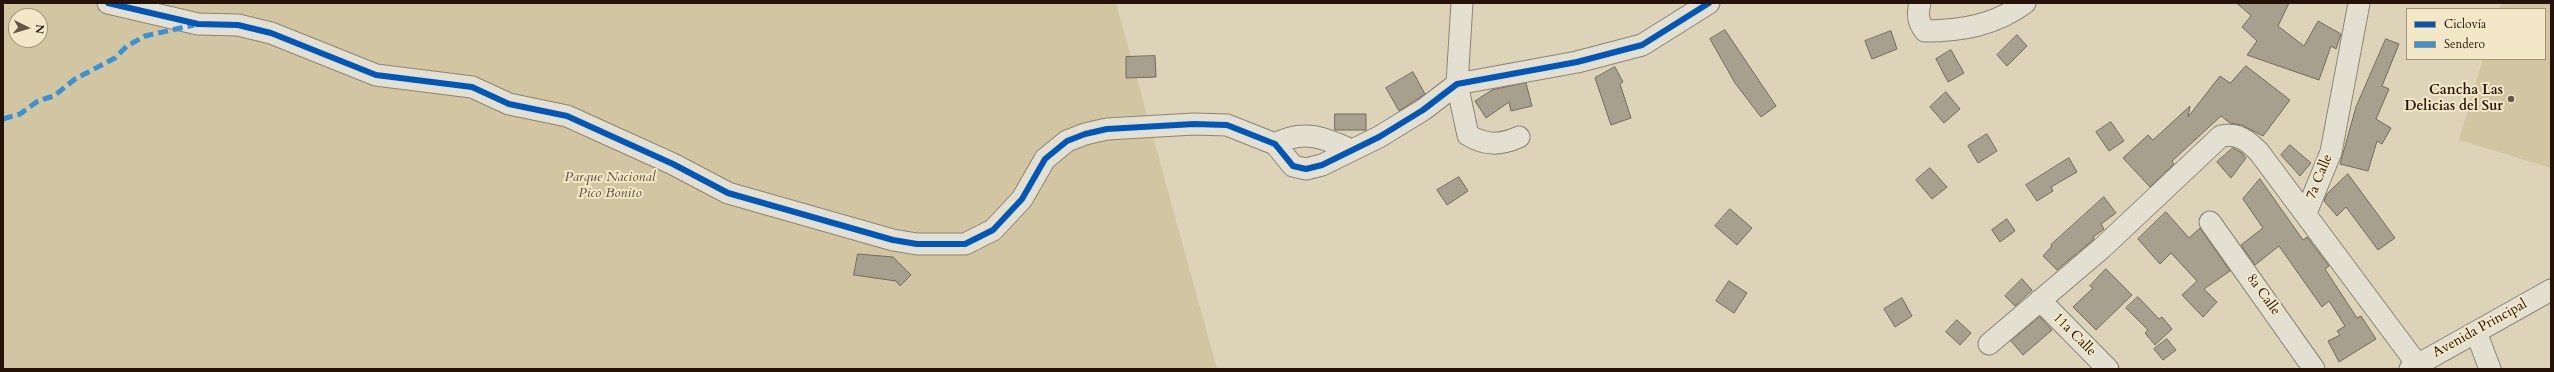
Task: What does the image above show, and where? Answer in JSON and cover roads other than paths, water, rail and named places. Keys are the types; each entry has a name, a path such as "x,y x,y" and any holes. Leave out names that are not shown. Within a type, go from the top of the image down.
{"street":[{"path":"108,3 198,24 238,25 271,33 376,74 472,88 509,104 566,116 673,164 728,193 893,240 917,244 965,244 993,230 1022,199 1045,159 1067,141 1085,134 1107,129 1194,124 1228,125 1275,144 1293,166 1306,169 1322,165 1379,137 1423,110 1457,84 1577,62 1642,45 1709,3"},
{"path":"1462,3 1457,84 1468,135 1478,141 1496,144 1503,144 1519,137"},
{"path":"1920,3 1917,13 1919,23 1926,31 1949,31 1987,24 2013,12 2025,3"},
{"name":"7a Calle","path":"2359,3 2331,152 2306,212 2414,366"},
{"path":"1989,344 2102,248 2221,136 2232,134 2248,141 2306,212"},
{"path":"1275,144 1290,136 1310,135 1351,150"},
{"name":"8a Calle","path":"2210,222 2314,369"},
{"name":"Avenida Principal","path":"2414,366 2551,290"},
{"name":"11a Calle","path":"2040,300 2108,369"},
{"path":"2476,332 2490,369"}],"place":[{"name":"Cancha Las Delicias del Sur","path":"2511,99"}],"park label":[{"name":"Parque Nacional Pico Bonito","path":"610,186"}]}
